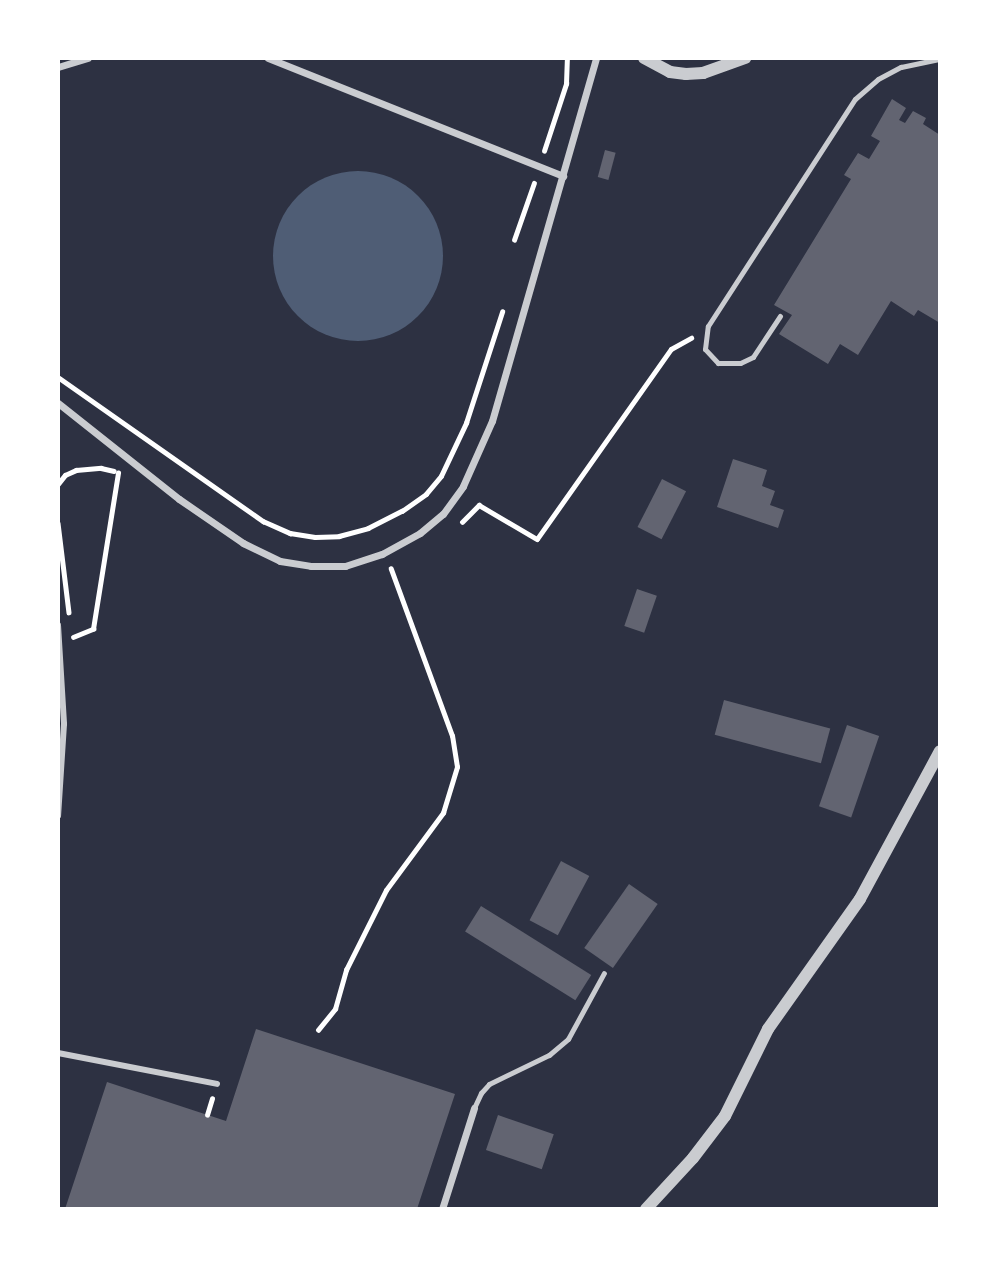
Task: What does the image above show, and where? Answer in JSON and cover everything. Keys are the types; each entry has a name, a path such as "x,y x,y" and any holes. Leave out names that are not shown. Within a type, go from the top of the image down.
{"street":[{"path":"58,66 88,58"},
{"path":"268,58 563,176"},
{"path":"58,403 179,499 243,543 280,561 311,566 345,566 382,554 420,533 443,514 463,486 504,386 596,58"},
{"path":"644,58 670,72 686,74 703,73 745,58"},
{"path":"58,625 64,724 58,816"},
{"path":"646,1209 693,1158 724,1116 768,1029 860,899 940,751"},
{"path":"58,1053 217,1084"},
{"path":"442,1209 474,1108"}],"lane":[{"path":"780,316 753,357 740,363 718,363 705,349 708,326 855,99 878,79 901,67 940,59"},
{"path":"474,1108 489,1084 549,1055 568,1039 604,973"}],"path":[{"path":"58,377 262,521 290,533 315,537 339,536 369,528 402,511 426,494 441,476 466,423 504,307"},
{"path":"479,505 537,539 671,349 681,341 705,338"},
{"path":"60,642 93,629 118,474"},
{"path":"58,523 72,637"},
{"path":"318,1030 335,1009 346,970 388,886 443,813 457,767 452,736 391,569"}],"water":[{"path":"358,171 390,178 418,196 436,224 443,256 436,288 418,316 390,334 358,341 326,334 298,316 280,288 273,256 280,224 298,196 326,178"}],"building":[{"path":"892,99 906,108 899,120 905,123 913,111 926,118 923,124 940,135 940,323 918,310 914,316 891,301 858,355 840,344 828,364 779,334 792,315 774,305 851,179 844,175 858,153 869,159 880,141 871,136"},
{"path":"605,150 616,153 608,180 598,177"},
{"path":"733,459 767,470 762,486 775,491 770,505 784,510 778,528 717,507"},
{"path":"662,479 686,491 662,539 637,527"},
{"path":"637,589 657,596 644,633 624,626"},
{"path":"724,700 830,728 821,763 715,735"},
{"path":"847,725 879,736 851,817 819,806"},
{"path":"561,861 589,876 558,935 530,920"},
{"path":"629,884 658,904 613,968 584,948"},
{"path":"481,906 591,975 575,1000 465,931"},
{"path":"256,1029 455,1094 417,1209 65,1209 107,1082 226,1121"},
{"path":"498,1115 554,1134 542,1169 486,1150"}]}
